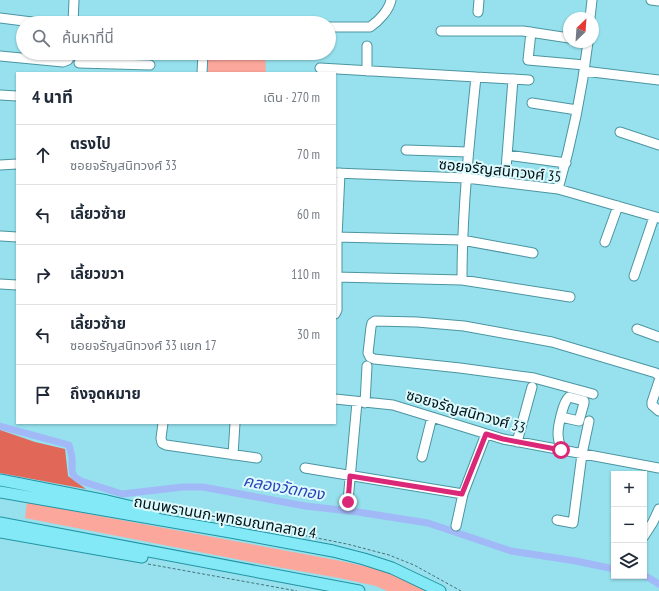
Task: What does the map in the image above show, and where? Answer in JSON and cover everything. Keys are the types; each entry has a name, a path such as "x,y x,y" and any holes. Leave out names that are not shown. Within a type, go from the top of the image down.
{"main road":[{"path":"0,480 107,501 225,531"},
{"name":"ถนนพรานนก-พุทธมณฑลสาย 4","path":"0,492 225,531 364,559 392,568 440,591"},
{"path":"0,523 359,591"},
{"path":"0,532 131,555 218,565"}],"street":[{"path":"73,16 74,0"},
{"path":"336,27 370,27 388,8 391,0"},
{"path":"478,12 479,0"},
{"path":"591,12 592,0"},
{"path":"651,0 659,1"},
{"path":"0,18 16,20"},
{"path":"441,31 486,30 531,32 563,37"},
{"path":"531,32 528,60 659,80"},
{"path":"367,71 368,46"},
{"path":"558,189 566,163 585,68 587,48"},
{"path":"0,56 16,58"},
{"path":"42,60 63,62 68,60"},
{"path":"202,72 203,60"},
{"path":"79,63 115,69 150,66"},
{"path":"320,68 529,80"},
{"path":"462,280 462,240 466,178 476,77"},
{"path":"505,182 513,79"},
{"path":"0,95 16,96"},
{"path":"532,103 577,110"},
{"path":"620,132 659,145"},
{"path":"406,150 468,152"},
{"path":"507,155 566,163"},
{"path":"0,165 16,164"},
{"path":"336,312 337,173"},
{"name":"ซอยจรัญสนิทวงศ์ 35","path":"337,173 466,178 558,189 657,218"},
{"path":"605,242 618,206"},
{"path":"634,276 657,218"},
{"path":"1,236 16,237"},
{"path":"336,237 462,240 533,253"},
{"path":"336,277 462,280 570,297"},
{"path":"0,284 16,285"},
{"path":"593,394 534,378 460,368 374,359 370,357 368,353 372,323 375,321 416,322 464,326 552,342 656,373 659,376"},
{"path":"637,329 659,338"},
{"path":"348,502 350,476 367,366"},
{"path":"659,381 652,406 659,411"},
{"path":"517,442 532,387"},
{"name":"ซอยจรัญสนิทวงศ์ 33","path":"336,400 393,405 503,439 659,468"},
{"path":"422,457 432,417"},
{"path":"561,417 558,433 561,450"},
{"path":"557,520 573,523 582,454 589,421"},
{"path":"163,424 161,438 162,443 166,445 256,458"},
{"path":"233,455 235,424"},
{"path":"456,526 462,494 486,434"},
{"path":"305,468 462,494"},
{"path":"647,531 659,509"}],"path":[{"path":"146,564 297,591"}],"shaded area":[{"path":"208,60 265,60 266,72 208,72"},
{"path":"0,430 35,442 65,449 68,476 86,489 0,473"},
{"path":"27,502 383,570 411,582 427,591 387,591 376,586 339,578 25,518"}],"waterway":[{"name":"คลองวัดทอง","path":"0,426 69,445 72,457 72,472 77,479 122,494 183,487 203,487 305,506 358,512 428,523 511,551 576,561 611,568"},
{"name":"คลองวัดทอง","path":"647,577 659,584"}],"route":[{"path":"348,502 350,476 462,494 486,434 503,439 561,450"}]}
